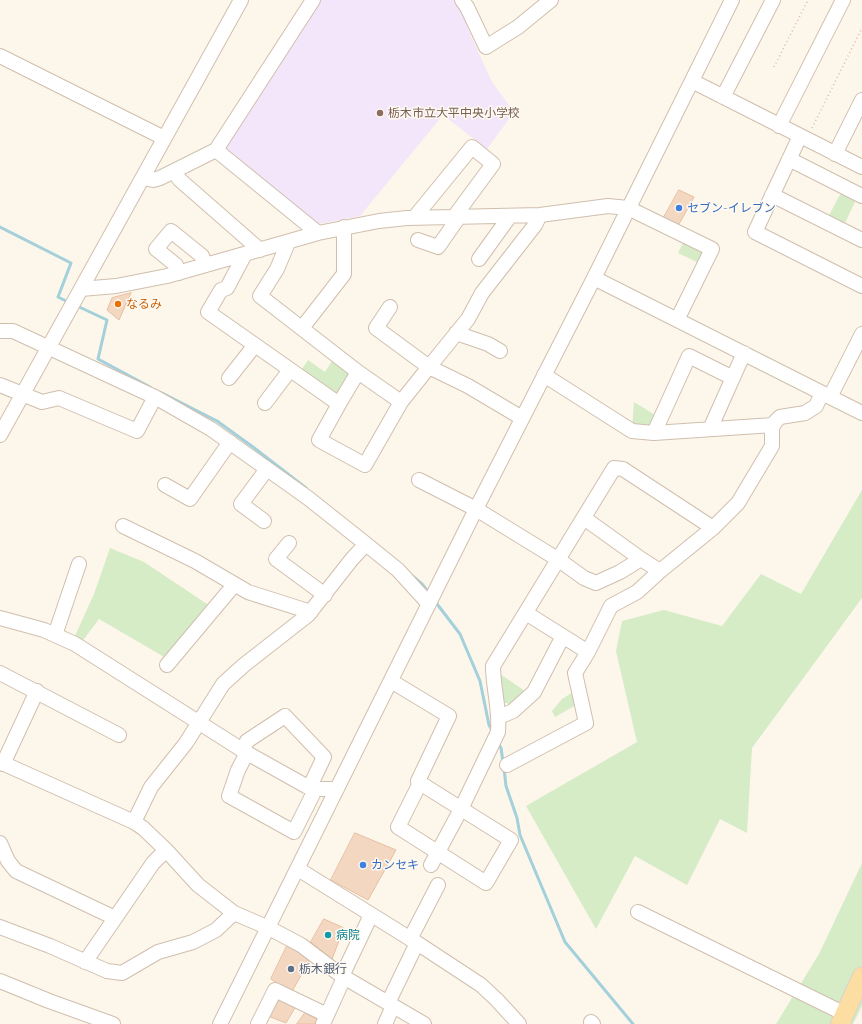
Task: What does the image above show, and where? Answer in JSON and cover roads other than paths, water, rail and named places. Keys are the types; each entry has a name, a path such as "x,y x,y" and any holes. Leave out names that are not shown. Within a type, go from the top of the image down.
{"main road":[{"path":"842,1019 862,976"}],"street":[{"path":"0,435 241,0"},
{"path":"143,178 153,180 160,178 216,150 313,0"},
{"path":"462,0 486,47 518,27 551,0"},
{"path":"220,1024 476,509 594,278 732,0"},
{"path":"724,97 773,0"},
{"path":"779,126 843,0"},
{"path":"0,56 164,138"},
{"path":"692,81 862,168"},
{"path":"835,154 862,100"},
{"path":"803,138 789,159 755,232 862,286"},
{"path":"414,218 472,147 493,164 456,217 438,247 418,240"},
{"path":"216,150 318,233"},
{"path":"789,159 862,196"},
{"path":"174,172 180,180 260,250"},
{"path":"772,195 862,240"},
{"path":"81,290 116,286 179,273 288,243 318,233 378,221 414,218 540,215 608,206 628,208 712,249 676,320"},
{"path":"358,372 319,440 365,466 401,402 468,319 482,293 535,225 540,215"},
{"path":"479,258 510,216"},
{"path":"302,328 344,274 344,227"},
{"path":"179,273 176,265 156,249 171,231 202,256 206,266"},
{"path":"288,243 277,268 260,296 358,372 401,402"},
{"path":"245,254 227,288 221,290 208,312 339,404"},
{"path":"594,278 862,413"},
{"path":"390,307 376,328 429,367 468,386 522,418"},
{"path":"0,331 14,331 155,397 211,429 308,498 366,544 398,570 429,604"},
{"path":"456,333 488,344 500,351"},
{"path":"507,766 586,723 575,673 588,652 611,606 637,592 660,571 713,528 738,503 772,446 773,425 780,417 805,413 816,406 826,395 862,334"},
{"path":"229,378 255,345"},
{"path":"710,429 744,353"},
{"path":"654,433 689,356 733,378"},
{"path":"265,404 290,370"},
{"path":"544,375 632,431 654,433 773,425"},
{"path":"0,384 42,402 59,398 137,430 155,397"},
{"path":"165,485 190,499 230,442"},
{"path":"431,865 461,809 498,732 499,717 493,666 614,468 622,469 713,528"},
{"path":"264,521 240,504 267,469"},
{"path":"419,480 476,509 559,560 584,578 596,583 620,572 641,559"},
{"path":"584,518 660,571"},
{"path":"123,526 195,561 248,592 311,612"},
{"path":"289,543 276,559 325,595"},
{"path":"134,822 151,787 186,743 223,684 244,665 311,612 352,559 366,544"},
{"path":"55,635 79,564"},
{"path":"167,665 234,585"},
{"path":"526,613 588,652"},
{"path":"0,618 44,630 75,644 199,724 306,786 313,789 337,789"},
{"path":"499,717 512,711 534,692 563,636"},
{"path":"0,673 120,735"},
{"path":"391,681 449,716 418,781 420,783 398,827 486,883 510,840 420,783"},
{"path":"37,691 2,763 134,822 143,828 166,850 198,885 234,913 269,928 301,945 342,976 424,1024"},
{"path":"285,716 324,757 313,780 313,789 313,794 294,832 229,796 245,752 247,741 285,716"},
{"path":"0,844 8,861 16,871 114,918"},
{"path":"85,962 153,863 166,850"},
{"path":"298,869 414,941 481,985 519,1024"},
{"path":"385,1024 414,941 438,885"},
{"path":"638,912 842,1019"},
{"path":"0,927 107,971 122,973 158,952 193,942 216,930 234,913"},
{"path":"258,1024 275,990 325,1019 342,982 342,976 371,915"},
{"path":"0,981 49,1001 113,1024"}],"waterway":[{"path":"0,227 71,263 58,297 68,302"},
{"path":"75,305 107,320 98,359 150,387"},
{"path":"162,393 217,421 306,488"},
{"path":"410,574 422,584 430,594"},
{"path":"434,600 460,634 480,681 489,725 493,732"},
{"path":"498,743 501,748 503,762"},
{"path":"504,768 506,786 517,818 520,835 565,942 633,1024"}],"place":[{"name":"栃木市立大平中央小学校","path":"380,113"},
{"name":"セブン-イレブン","path":"679,208"},
{"name":"なるみ","path":"118,304"},
{"name":"カンセキ","path":"363,865"},
{"name":"病院","path":"328,935"},
{"name":"栃木銀行","path":"291,969"}]}
